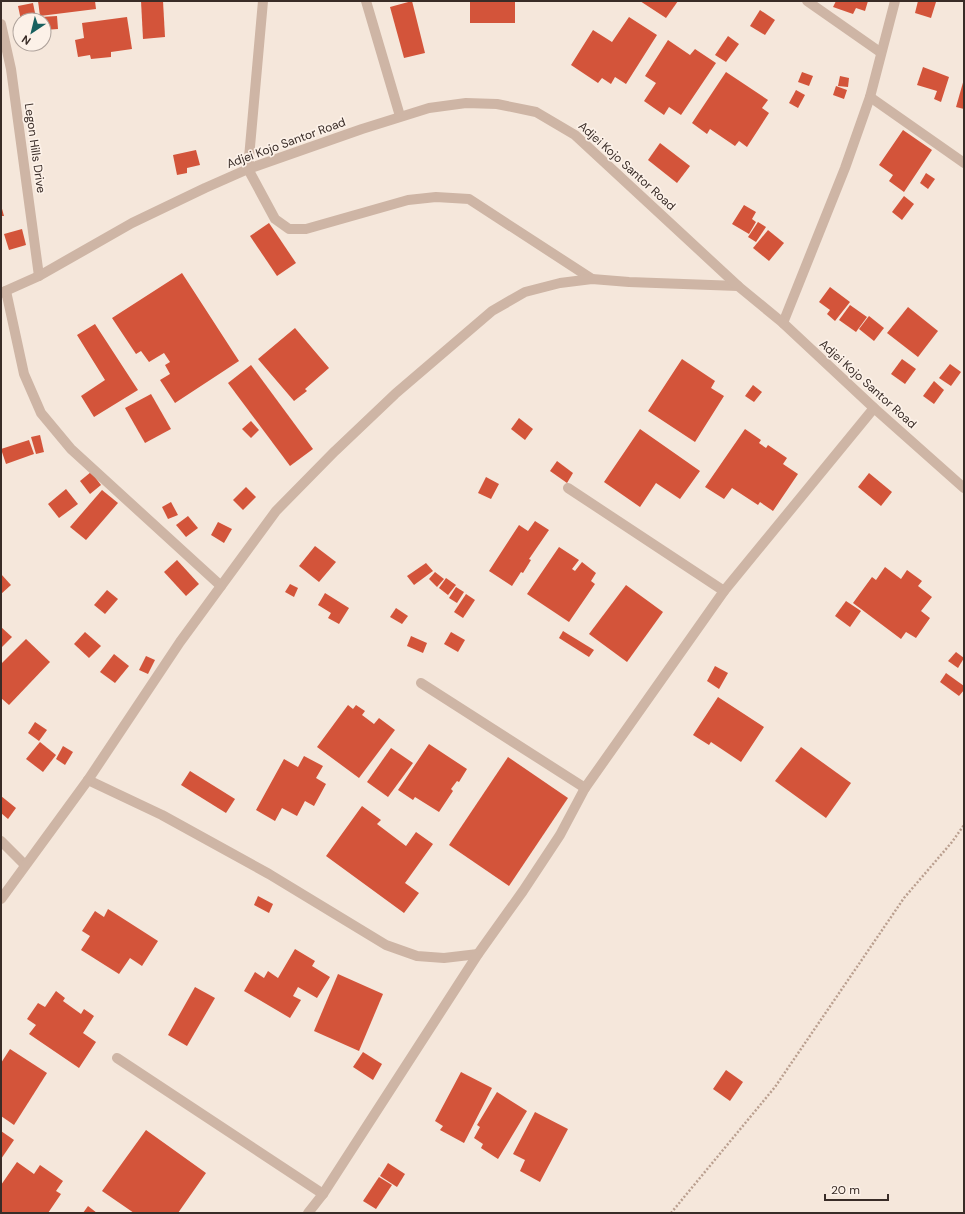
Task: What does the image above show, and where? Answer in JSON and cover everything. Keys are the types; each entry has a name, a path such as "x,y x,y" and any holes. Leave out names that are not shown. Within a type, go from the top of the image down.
{"street":[{"path":"263,1 248,169 275,219 289,229 306,229 408,200 436,197 469,199 592,279"},
{"path":"366,1 400,116"},
{"path":"807,1 880,52"},
{"path":"783,324 845,168 870,97 880,52 895,1"},
{"name":"Legon Hills Drive","path":"1,24 10,69 39,276"},
{"path":"870,97 964,163"},
{"name":"Adjei Kojo Santor Road","path":"3,292 39,276 132,223 248,169 400,116 429,108 466,103 497,104 536,112 575,135 626,180 738,286 783,324 964,488"},
{"path":"1,899 88,780 180,642 276,511 335,451 395,394 492,311 525,292 560,283 592,279 629,282 738,286"},
{"path":"3,292 24,374 41,413 71,449 221,586"},
{"path":"308,1213 323,1194 478,954 552,848 585,788 724,591 874,408"},
{"path":"568,488 724,591"},
{"path":"421,683 585,788"},
{"path":"88,780 162,815 262,870 386,945 417,956 444,958 478,954"},
{"path":"1,841 25,865"},
{"path":"117,1058 323,1194"}],"path":[{"path":"671,1213 775,1087 904,898 952,842 964,825"}],"building":[{"path":"38,1 95,1 96,9 52,14 52,12 39,12"},
{"path":"141,1 163,1 165,37 143,39"},
{"path":"412,1 425,53 404,58 390,7"},
{"path":"470,1 515,1 515,23 470,23"},
{"path":"640,1 678,1 666,18"},
{"path":"836,1 868,1 865,11 856,8 853,14 833,7"},
{"path":"918,1 936,2 931,18 915,13"},
{"path":"33,3 35,12 19,12 18,6"},
{"path":"760,10 775,20 765,35 750,26"},
{"path":"52,16 57,16 58,29 52,29"},
{"path":"127,17 132,49 111,52 111,57 91,59 90,55 78,57 75,40 84,38 82,23"},
{"path":"629,17 657,35 626,84 615,77 611,84 602,78 598,83 571,65 593,30 612,42"},
{"path":"728,36 739,44 726,62 715,55"},
{"path":"668,40 690,55 695,49 716,63 681,115 669,107 664,115 644,101 656,83 645,76"},
{"path":"923,67 949,77 941,102 934,99 937,91 917,85"},
{"path":"726,72 768,100 762,108 769,113 747,147 739,141 735,146 710,129 707,134 692,123"},
{"path":"802,72 813,76 809,86 798,82"},
{"path":"840,76 849,78 848,87 838,86"},
{"path":"964,79 964,109 956,107"},
{"path":"836,86 847,90 844,99 833,95"},
{"path":"796,90 805,95 798,108 789,103"},
{"path":"903,130 932,150 904,192 889,181 893,175 879,165"},
{"path":"660,143 690,166 677,183 648,160"},
{"path":"196,150 200,165 187,168 187,173 177,175 173,155"},
{"path":"926,173 935,179 928,189 920,183"},
{"path":"904,196 914,204 902,220 892,212"},
{"path":"1,205 4,216 1,216"},
{"path":"744,205 756,212 752,219 756,222 749,234 732,224"},
{"path":"758,222 766,227 756,242 748,237"},
{"path":"269,223 296,263 277,276 250,236"},
{"path":"22,229 26,245 9,250 4,234"},
{"path":"768,230 784,243 769,261 753,248"},
{"path":"182,273 239,361 175,403 160,380 170,374 165,365 170,362 164,353 149,362 141,351 136,354 112,318"},
{"path":"830,287 850,302 835,321 827,314 830,310 819,302"},
{"path":"850,305 867,317 856,332 839,320"},
{"path":"908,307 938,331 918,357 887,333"},
{"path":"869,316 884,328 874,341 859,329"},
{"path":"95,324 138,390 94,417 81,396 105,380 77,335"},
{"path":"295,328 329,368 305,389 307,391 294,401 258,359"},
{"path":"682,359 715,381 711,388 724,396 695,442 648,411"},
{"path":"902,359 916,369 905,384 891,374"},
{"path":"950,364 961,372 951,386 939,378"},
{"path":"251,365 313,449 290,466 228,383"},
{"path":"934,381 944,390 934,404 923,396"},
{"path":"753,385 762,392 754,402 745,396"},
{"path":"151,394 171,429 145,443 125,408"},
{"path":"519,418 533,429 525,440 511,429"},
{"path":"251,421 259,430 251,438 242,429"},
{"path":"640,429 700,471 680,499 656,483 640,507 604,482"},
{"path":"745,429 761,440 759,443 766,448 768,445 787,458 783,464 798,474 773,511 760,502 758,505 732,488 724,499 705,487"},
{"path":"40,435 44,452 36,454 31,437"},
{"path":"29,440 34,454 6,464 1,449"},
{"path":"557,461 573,473 567,483 550,471"},
{"path":"91,472 101,485 90,494 80,481"},
{"path":"869,473 892,492 881,506 858,487"},
{"path":"486,477 499,484 491,499 478,493"},
{"path":"246,487 256,497 243,510 233,500"},
{"path":"66,489 78,504 59,518 48,504"},
{"path":"102,490 118,503 86,540 70,527"},
{"path":"171,502 178,515 168,519 162,507"},
{"path":"188,516 198,528 186,537 176,525"},
{"path":"535,521 549,530 529,559 531,560 523,573 521,572 512,586 489,571 519,525 528,531"},
{"path":"218,522 232,529 224,543 211,535"},
{"path":"315,546 336,562 319,582 299,566"},
{"path":"559,547 579,560 572,569 575,571 582,562 596,573 591,581 595,584 569,622 527,594"},
{"path":"177,560 199,584 186,596 164,572"},
{"path":"426,563 433,571 414,585 407,576"},
{"path":"885,567 901,579 907,570 922,581 918,586 932,597 921,611 930,618 916,638 906,632 901,639 853,603 872,577 876,580"},
{"path":"435,572 444,579 437,587 429,579"},
{"path":"1,574 11,585 1,594"},
{"path":"446,578 456,585 448,595 439,588"},
{"path":"290,584 298,588 294,597 285,592"},
{"path":"626,585 663,612 627,662 589,634"},
{"path":"456,587 464,592 457,603 449,598"},
{"path":"107,590 118,599 105,614 94,605"},
{"path":"325,593 349,608 339,624 328,618 331,613 318,605"},
{"path":"466,594 475,600 463,618 454,612"},
{"path":"846,601 861,611 850,627 835,616"},
{"path":"396,608 408,616 402,624 390,617"},
{"path":"1,627 12,637 1,648"},
{"path":"563,631 594,650 589,657 559,638"},
{"path":"85,632 101,646 89,658 74,644"},
{"path":"451,632 465,640 458,652 444,644"},
{"path":"411,636 427,643 423,653 407,646"},
{"path":"26,639 50,662 9,705 1,698 1,664"},
{"path":"956,652 964,658 958,668 948,661"},
{"path":"114,654 129,666 115,683 100,672"},
{"path":"146,656 155,660 148,674 139,670"},
{"path":"715,666 728,673 719,689 707,681"},
{"path":"946,673 964,686 964,690 959,696 940,682"},
{"path":"718,697 764,727 741,762 711,742 709,745 693,735"},
{"path":"348,705 353,709 356,705 365,711 362,715 374,724 379,718 395,730 359,778 317,747"},
{"path":"35,722 47,730 39,741 28,733"},
{"path":"40,742 56,755 43,772 26,759"},
{"path":"429,744 467,769 459,782 457,781 451,789 453,791 439,812 415,797 413,800 398,790"},
{"path":"63,746 73,752 65,765 56,759"},
{"path":"801,747 851,783 826,818 775,781"},
{"path":"391,748 413,763 388,797 367,782"},
{"path":"304,756 323,766 316,778 326,784 314,806 305,801 297,816 282,808 275,821 256,810 284,759 298,767"},
{"path":"508,757 568,798 509,886 449,845"},
{"path":"190,771 235,799 226,813 181,785"},
{"path":"1,796 16,808 8,819 1,813"},
{"path":"362,806 381,820 377,824 406,846 416,832 433,844 405,883 419,893 404,913 326,856"},
{"path":"258,896 273,904 269,913 254,905"},
{"path":"108,909 158,941 142,966 130,958 119,974 81,950 90,936 82,931 95,911 104,917"},
{"path":"295,949 315,961 312,966 330,977 317,998 298,987 293,996 301,1000 290,1018 244,991 255,972 264,978 268,971 278,978"},
{"path":"338,974 383,994 359,1051 314,1031"},
{"path":"195,987 215,998 187,1046 168,1035"},
{"path":"56,991 65,998 63,1001 81,1014 84,1009 94,1016 83,1033 96,1042 79,1068 29,1034 36,1025 27,1019 38,1003 45,1007"},
{"path":"10,1049 47,1073 14,1125 1,1116 1,1063"},
{"path":"363,1052 382,1064 373,1080 353,1067"},
{"path":"726,1070 743,1082 730,1101 713,1089"},
{"path":"461,1072 492,1088 464,1143 440,1130 443,1126 435,1121"},
{"path":"497,1092 527,1111 498,1159 481,1148 483,1144 474,1138 480,1127 477,1125"},
{"path":"535,1112 568,1129 540,1182 520,1171 525,1160 513,1154"},
{"path":"146,1130 206,1173 178,1213 134,1213 102,1191"},
{"path":"1,1131 14,1140 1,1159"},
{"path":"17,1162 34,1174 40,1165 63,1181 56,1191 61,1194 48,1213 1,1213 1,1185"},
{"path":"388,1163 405,1174 397,1187 380,1176"},
{"path":"379,1177 392,1185 376,1209 363,1201"},
{"path":"88,1206 97,1213 83,1213"}]}
